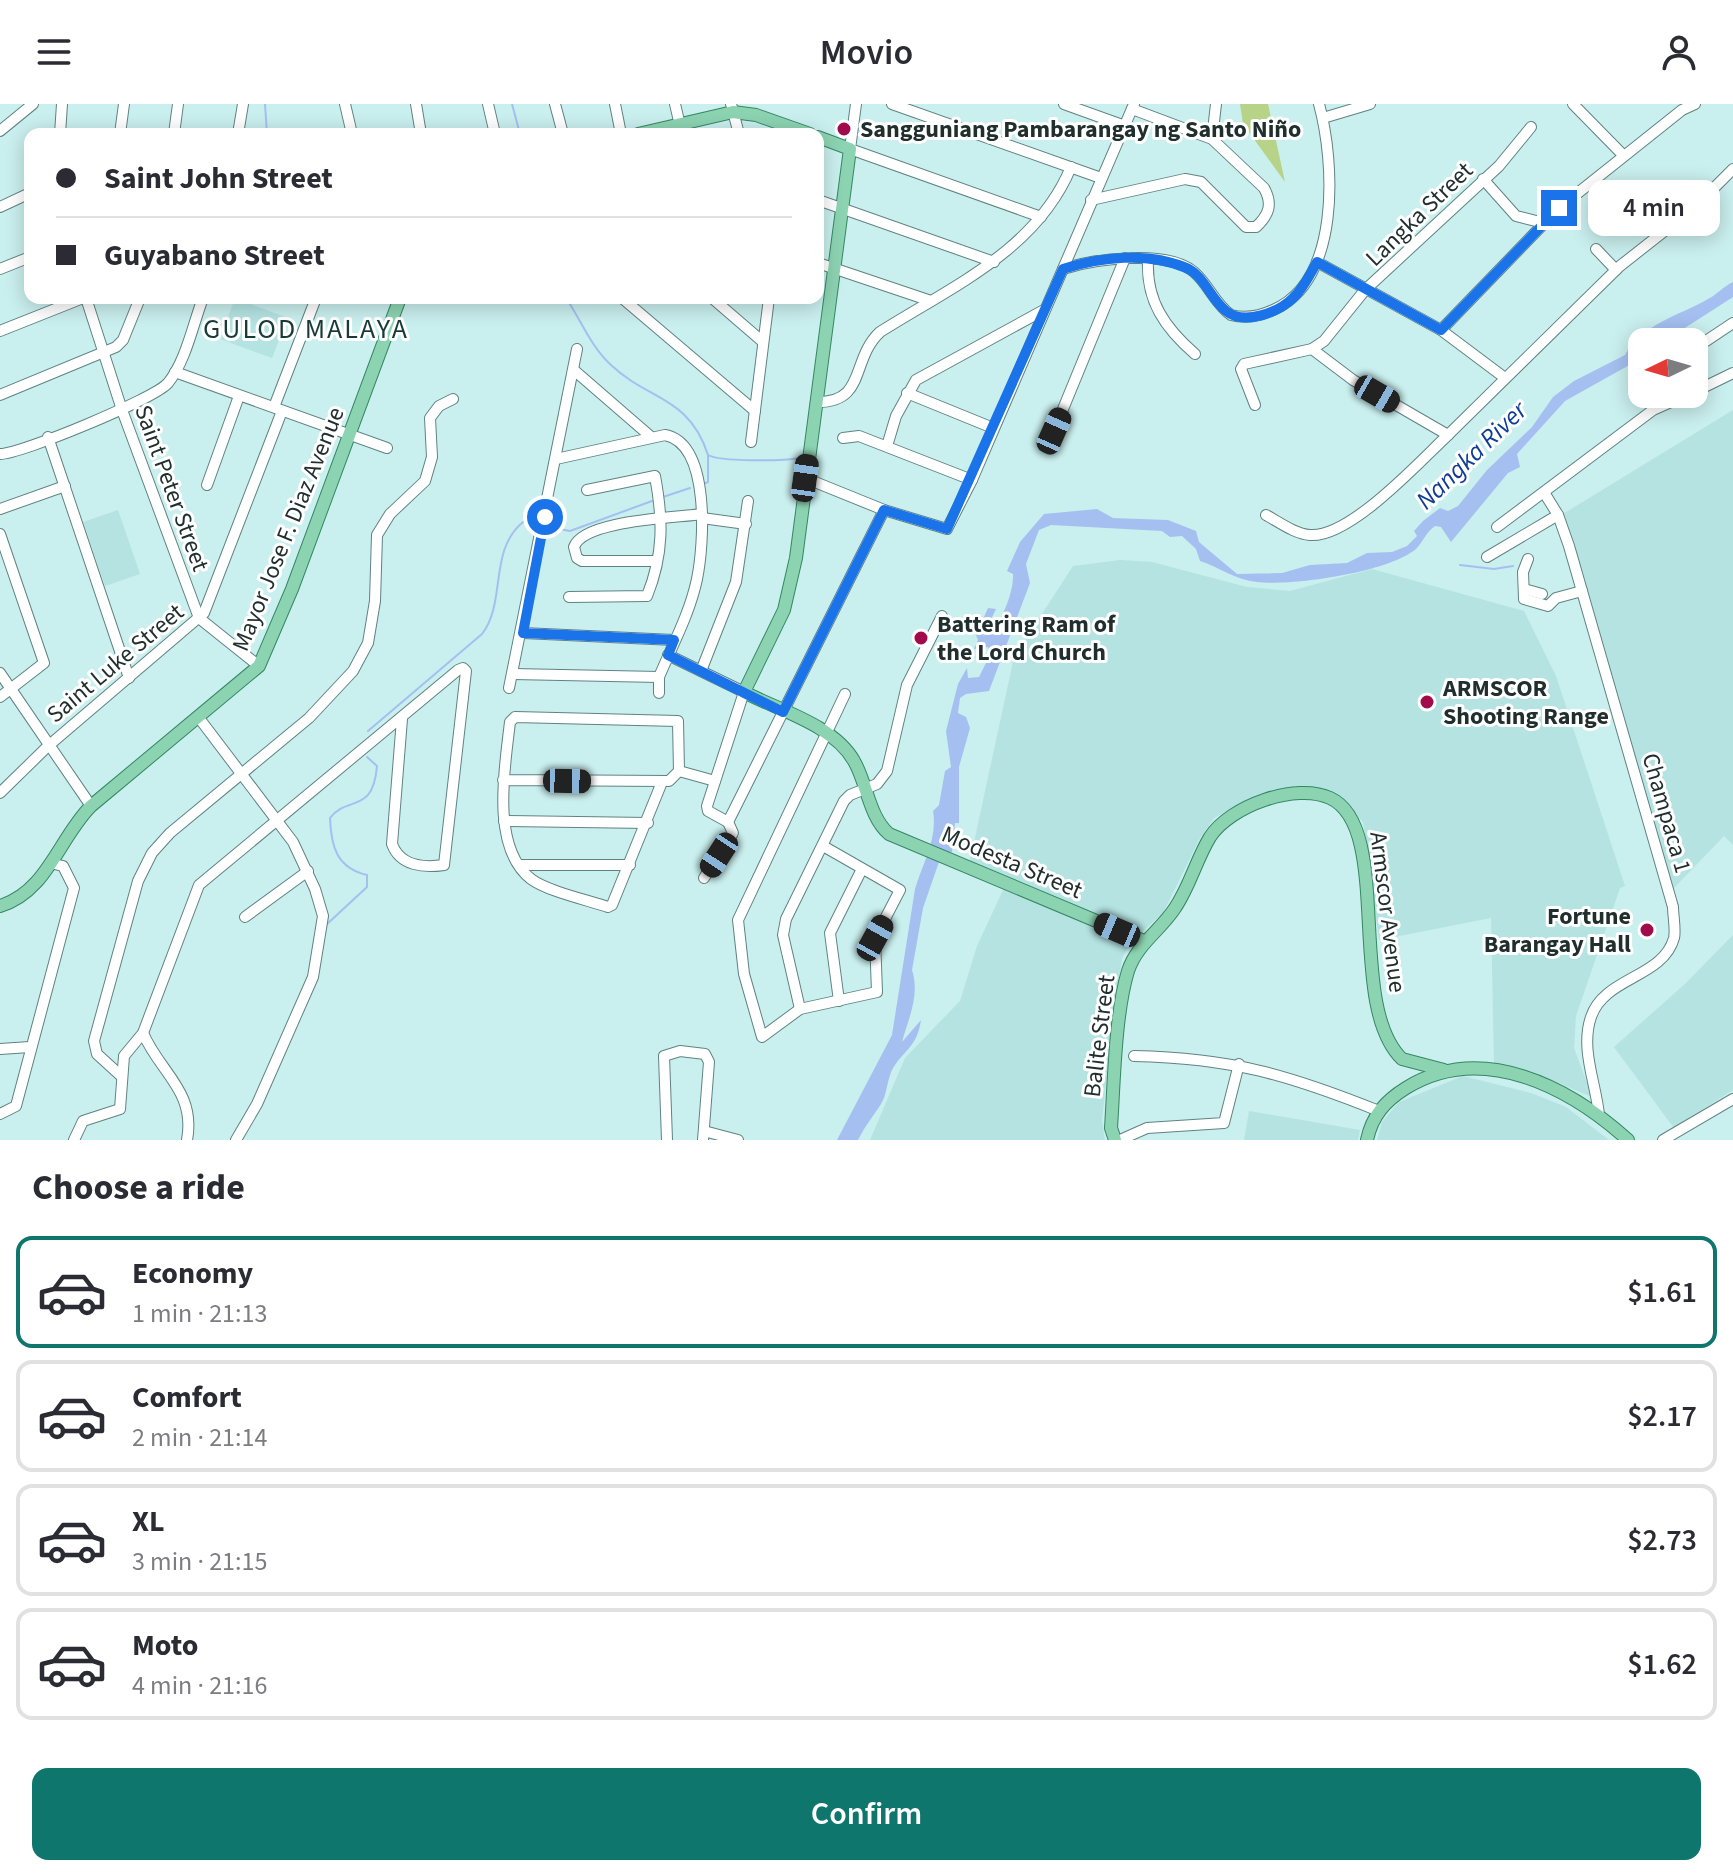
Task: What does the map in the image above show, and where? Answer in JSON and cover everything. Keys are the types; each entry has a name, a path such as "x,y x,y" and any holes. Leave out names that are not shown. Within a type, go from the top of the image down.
{"main road":[{"path":"683,128 732,108 793,128"},
{"path":"824,139 850,149 796,558 784,610 744,692 828,734 854,760 866,787"},
{"name":"Mayor Jose F. Diaz Avenue","path":"0,906 28,892 43,876 71,826 91,806 259,666 292,589 398,304"},
{"name":"Modesta Street","path":"866,787 883,829 908,843 1144,941"},
{"name":"Armscor Avenue","path":"1144,941 1175,908 1217,828 1238,813 1281,796 1309,792 1327,796 1349,813 1358,832 1376,994 1385,1035 1402,1059 1444,1070"},
{"name":"Balite Street","path":"1118,1140 1111,1128 1121,1003 1131,962 1144,941"},
{"path":"1367,1140 1379,1111 1410,1086 1444,1070 1465,1067 1534,1079 1567,1094 1599,1115 1628,1140"}],"street":[{"path":"0,131 33,104"},
{"path":"60,128 62,104"},
{"path":"121,128 124,104"},
{"path":"175,128 178,104"},
{"path":"239,128 243,104"},
{"path":"345,104 351,128"},
{"path":"416,104 420,128"},
{"path":"488,104 494,128"},
{"path":"555,104 561,128"},
{"path":"615,104 620,128"},
{"path":"675,104 681,128"},
{"path":"856,104 850,149 1041,217"},
{"path":"892,104 1101,178"},
{"path":"1064,104 1125,126"},
{"path":"1212,139 1216,104"},
{"path":"1063,269 1095,260 1125,258 1178,265 1195,272 1224,310 1238,317 1260,315 1282,306 1301,288 1317,262 1325,239 1329,195 1323,118 1319,104"},
{"path":"1323,118 1370,104"},
{"path":"1573,104 1624,156"},
{"path":"1441,330 1544,223 1624,156 1695,104"},
{"path":"805,478 944,530 972,480 1063,269 1100,198 1101,178 1133,107 1212,139 1270,204 1256,227 1246,227 1201,182 1185,179 1100,198"},
{"path":"732,108 737,128"},
{"name":"Langka Street","path":"1312,349 1347,315 1365,290 1483,179 1531,127"},
{"path":"816,402 834,402 847,395 873,339 994,262 1041,217 1057,196 1071,167"},
{"path":"1266,515 1303,534 1331,533 1385,493 1582,307 1616,270 1695,207 1733,169"},
{"path":"1483,179 1516,216 1544,223"},
{"path":"0,207 24,196"},
{"path":"824,202 994,262"},
{"path":"1596,249 1616,270"},
{"path":"1054,431 1125,258"},
{"path":"0,269 24,259"},
{"path":"1148,260 1147,284 1154,305 1180,341 1195,354"},
{"path":"1317,262 1441,330 1505,378"},
{"path":"824,265 931,301"},
{"path":"0,331 70,304"},
{"name":"Saint Peter Street","path":"87,304 122,410 199,618"},
{"path":"0,395 104,353 123,340 138,304"},
{"path":"0,454 122,410 160,391 175,372 201,304"},
{"name":"Saint Luke Street","path":"0,793 47,747 199,618 314,304"},
{"path":"629,304 755,411"},
{"path":"719,304 763,342"},
{"path":"751,442 768,304"},
{"path":"887,446 907,393 916,380 1045,310"},
{"path":"1708,340 1733,323"},
{"path":"509,688 523,633 577,349"},
{"path":"1255,405 1241,369 1244,364 1312,349 1353,380 1448,435"},
{"path":"575,371 650,436"},
{"path":"175,372 387,448"},
{"path":"1708,385 1733,373"},
{"path":"907,393 993,428"},
{"path":"207,485 239,396"},
{"path":"120,1075 97,1054 94,1041 144,867 170,833 309,718 353,671 368,643 375,601 377,535 390,514 425,481 432,457 430,418 439,406 453,399"},
{"path":"1497,527 1656,408"},
{"path":"556,459 650,436 673,437 688,449 694,462 702,516 697,580 659,677 659,693"},
{"path":"843,438 859,436 972,480"},
{"path":"48,437 129,678"},
{"path":"569,597 647,596 657,561 663,520 655,476 587,490"},
{"path":"0,509 65,486"},
{"name":"Champaca 1","path":"1545,494 1558,515 1582,591 1667,885 1674,938 1660,959 1606,992 1590,1019 1588,1058 1599,1115"},
{"path":"701,671 736,582 748,501"},
{"path":"728,822 884,510"},
{"path":"1487,557 1558,515"},
{"path":"657,561 582,561 574,553 579,536 603,527 702,516 746,524"},
{"path":"0,534 44,663 0,697"},
{"path":"1528,559 1523,572 1524,599 1548,606 1556,598 1582,591"},
{"path":"1524,589 1542,594"},
{"path":"800,1009 783,928 844,801 877,784 887,771 907,685 942,616"},
{"path":"199,618 259,666"},
{"path":"523,633 674,640"},
{"path":"668,655 744,692 707,809 728,822 733,833 704,878"},
{"path":"74,1140 83,1121 120,1109 120,1075 126,1051 143,1033 199,885 458,670 466,671 444,865 409,863 395,852 392,844 402,719"},
{"path":"0,673 47,747 91,806"},
{"path":"513,674 659,677"},
{"path":"823,846 898,887 900,893 875,938 877,992 800,1009 766,1035 759,1034 744,974 738,920 845,694"},
{"path":"662,782 648,823 612,905 608,907 533,881 521,865 504,821 503,780 510,722 515,717 677,719 679,771"},
{"path":"199,718 293,842 308,871 323,916 322,940 313,977 257,1104 236,1140"},
{"path":"503,780 662,782 679,771 715,781"},
{"path":"504,821 648,823"},
{"path":"6,1112 16,1106 74,888 63,866 50,863"},
{"path":"521,865 630,865"},
{"path":"839,1001 830,933 862,869"},
{"path":"245,917 308,871"},
{"path":"143,1033 150,1048 181,1089 189,1128 187,1140"},
{"path":"0,1049 30,1047"},
{"path":"667,1140 664,1056 670,1052 705,1054 703,1135 738,1140"},
{"path":"1134,1056 1239,1064 1304,1081 1379,1111"},
{"path":"1118,1140 1147,1128 1224,1123 1239,1064"},
{"path":"1663,1140 1733,1099"}],"shaded area":[{"path":"233,304 251,304 288,318 272,358 220,339"},
{"path":"1733,410 1733,845 1724,836 1673,889 1563,514"},
{"path":"118,510 140,574 105,586 83,522"},
{"path":"1120,560 1152,562 1247,587 1290,591 1372,569 1524,611 1556,676 1625,886 1620,888 1576,1016 1574,1048 1592,1097 1532,1072 1494,1063 1491,918 1379,940 1363,822 1334,794 1288,787 1238,805 1214,818 1199,840 1163,913 1141,933 970,861 1014,657 1073,566"},
{"path":"1004,888 1131,942 1122,958 1116,1000 1102,1120 1105,1140 870,1140 905,1058 960,1001 977,946"},
{"path":"1733,935 1733,1090 1674,1128 1614,1047 1685,984"},
{"path":"1463,1076 1531,1093 1566,1107 1609,1140 1377,1140 1382,1122 1399,1102"},
{"path":"1249,1111 1360,1130 1358,1140 1244,1140"}],"green space":[{"path":"1240,104 1268,104 1285,182 1243,124"}],"water":[{"path":"1733,282 1733,297 1685,328 1651,328 1711,298"},
{"path":"1628,350 1628,366 1565,401 1517,454 1520,467 1508,473 1451,542 1441,527 1435,526 1416,549 1384,565 1315,580 1257,582 1241,579 1200,561 1196,549 1182,536 1170,537 1162,531 1051,525 1039,530 1026,564 1030,583 989,691 966,694 960,698 958,713 966,717 970,728 959,767 959,823 955,823 952,852 945,853 940,859 923,908 912,970 914,997 902,1042 921,1020 919,1029 914,1042 893,1068 883,1100 858,1140 837,1140 892,1035 915,889 931,841 933,811 939,805 945,771 951,767 946,731 958,684 967,668 968,678 979,677 990,655 988,647 974,649 978,640 976,635 988,608 996,609 983,636 1001,618 1013,582 1013,574 1007,571 1020,542 1044,514 1097,509 1113,518 1168,520 1196,531 1199,542 1237,574 1282,573 1310,565 1347,563 1367,553 1392,552 1407,546 1417,536 1414,531 1440,508 1448,511 1458,506 1487,470 1532,427 1553,397 1574,381 1625,355"}],"waterway":[{"path":"265,104 267,128"},
{"path":"512,104 518,128"},
{"path":"570,304 604,358 625,377 679,410 700,436 708,455"},
{"path":"703,484 708,482 708,455 738,460 800,458"},
{"path":"663,497 690,488"},
{"path":"549,527 570,531 652,501"},
{"path":"368,731 482,634 494,607 505,547 523,522 536,524"},
{"path":"1460,565 1494,569 1513,566"},
{"path":"326,925 367,887 367,875 349,867 338,855 330,818 370,792 377,766 367,757"}],"place":[{"name":"Sangguniang Pambarangay ng Santo Niño","path":"844,129"},
{"name":"Battering Ram of the Lord Church","path":"921,638"},
{"name":"ARMSCOR Shooting Range","path":"1427,702"},
{"name":"Fortune Barangay Hall","path":"1647,930"}],"district":[{"name":"GULOD MALAYA","path":"306,328"}],"route":[{"path":"545,517 523,633 674,640 668,655 783,712 884,510 941,530 947,529 972,480 1063,269 1116,257 1187,267 1195,272 1224,310 1231,315 1245,317 1268,312 1294,297 1317,262 1441,330 1559,208"}],"water label":[{"name":"Nangka River","path":"1471,455"}]}
